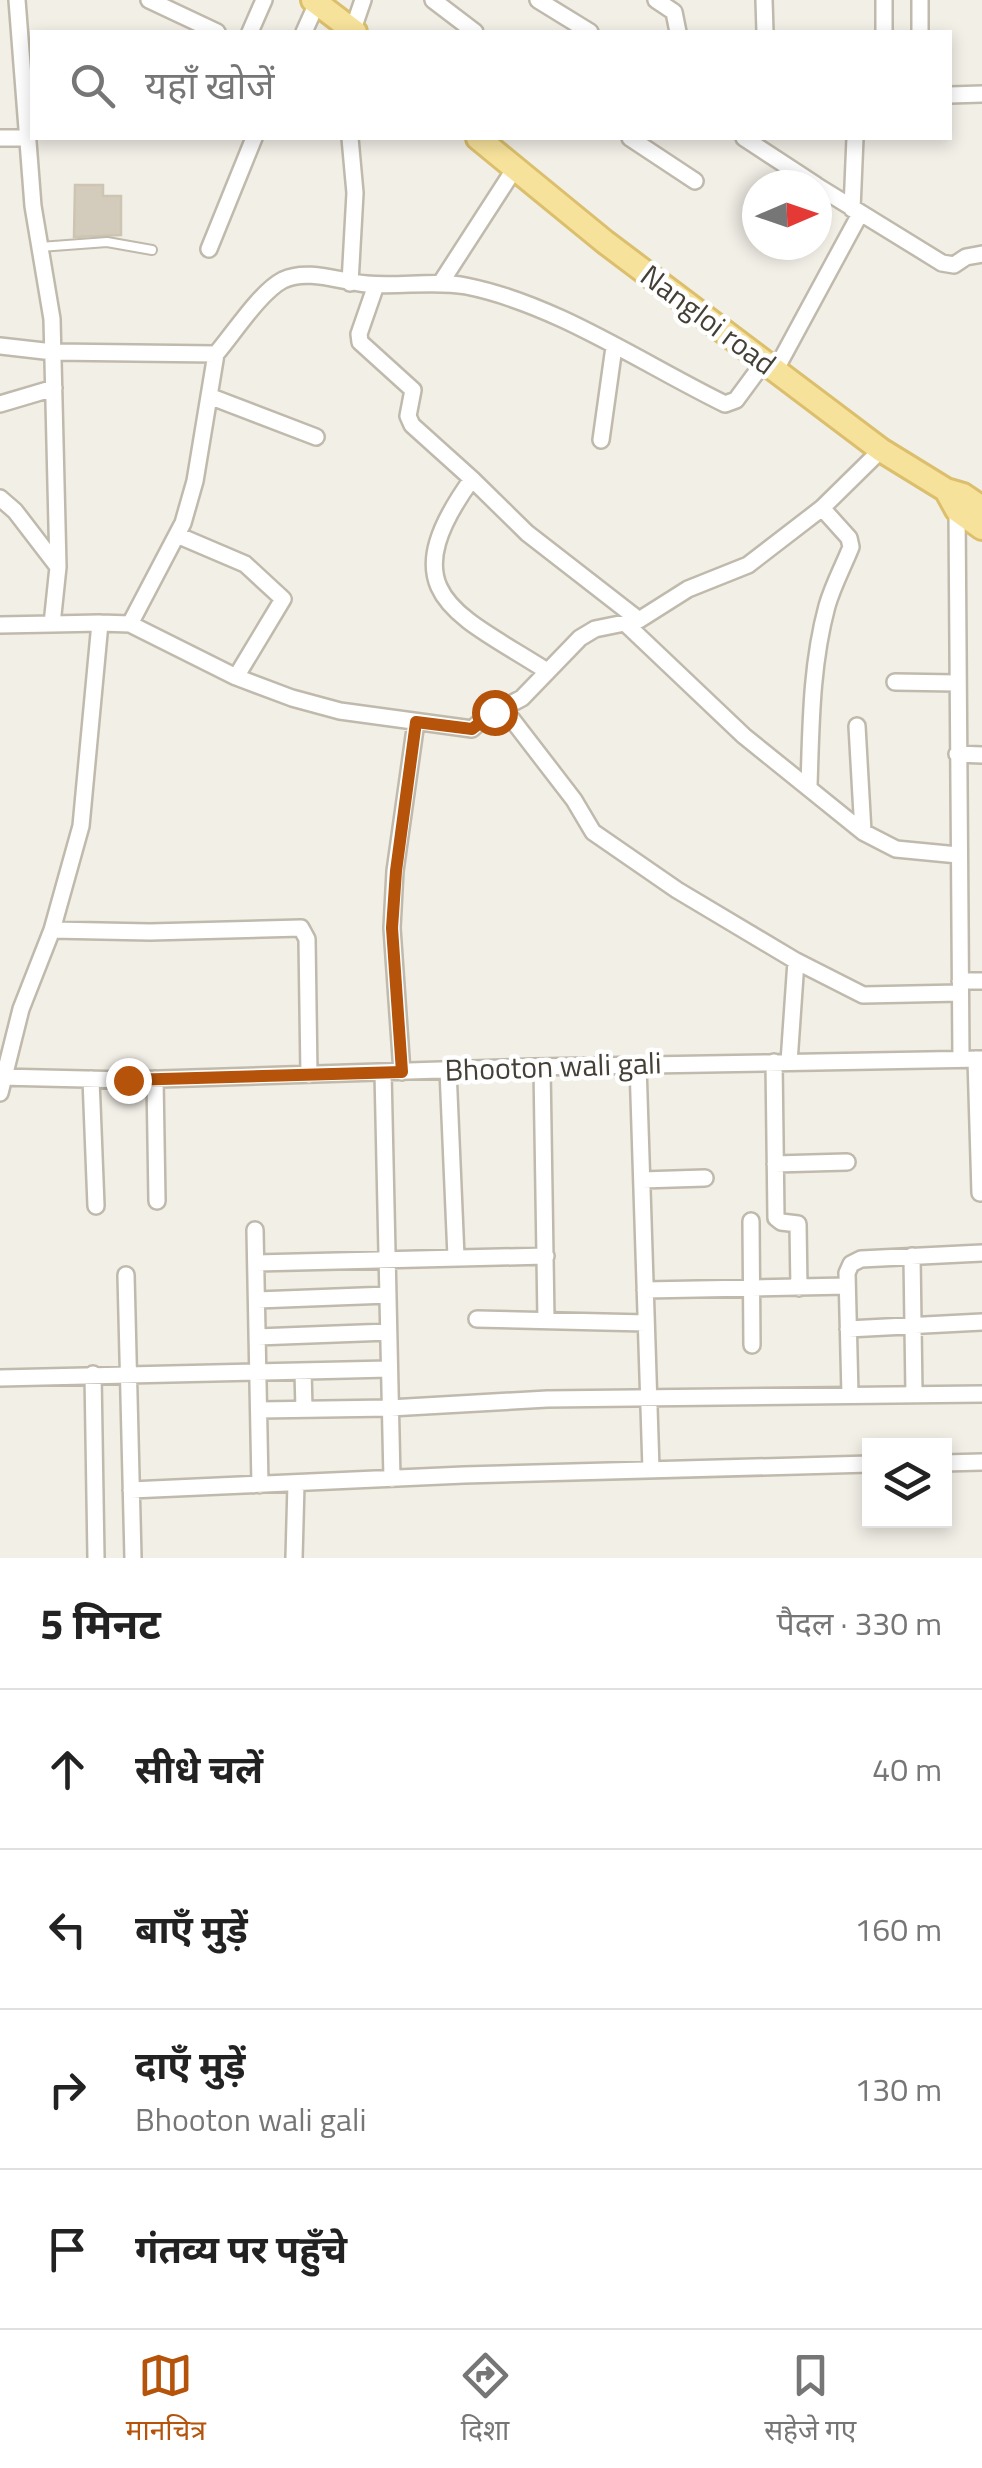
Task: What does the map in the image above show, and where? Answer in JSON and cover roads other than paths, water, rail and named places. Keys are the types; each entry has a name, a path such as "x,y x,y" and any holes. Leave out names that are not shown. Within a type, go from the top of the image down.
{"main road":[{"path":"324,4 352,30"},
{"name":"Nangloi road","path":"489,141 515,168 605,242 769,367 881,450 962,501 982,528"}],"street":[{"path":"17,0 24,33 32,206 52,319 58,567 52,624"},
{"path":"149,0 213,30"},
{"path":"251,30 264,0"},
{"path":"353,30 363,0"},
{"path":"433,0 472,30"},
{"path":"656,0 674,12 678,30"},
{"path":"764,0 765,30"},
{"path":"884,0 884,30"},
{"path":"920,0 920,30"},
{"path":"541,1 587,30"},
{"path":"305,30 324,4"},
{"path":"0,27 24,33"},
{"path":"952,94 982,94"},
{"path":"0,138 27,138"},
{"path":"210,249 253,140"},
{"path":"350,140 355,193 350,282"},
{"path":"633,140 694,181"},
{"path":"747,140 793,170"},
{"path":"130,624 177,535 194,480 216,354 269,290 282,281 310,276 376,285 466,286 558,317 729,404 769,367 856,211 856,140"},
{"path":"440,284 515,168"},
{"path":"832,195 949,265 982,254"},
{"path":"376,285 359,334 360,342 413,390 408,416 412,426 632,622 744,736 863,832 896,849 958,855"},
{"path":"0,346 53,352 216,354"},
{"path":"601,440 614,348"},
{"path":"0,404 54,388"},
{"path":"209,396 316,437"},
{"path":"0,625 130,624 236,677 340,711 472,729 484,718 522,698 580,638 594,629 632,622 688,589 748,565 822,508 881,450"},
{"path":"472,479 452,506 441,531 434,573 439,592 464,618 547,672"},
{"path":"0,498 58,567"},
{"path":"962,501 956,682 960,987 973,1059 980,1193"},
{"path":"810,786 818,640 828,602 851,547 849,538 822,508"},
{"path":"177,535 245,564 284,600 236,677"},
{"path":"1,1083 21,1009 52,930 82,826 100,623"},
{"path":"895,682 956,682"},
{"path":"504,709 574,800 592,832 677,890 796,961 863,995 982,982"},
{"path":"402,1072 392,928 416,722"},
{"path":"858,726 863,832"},
{"path":"957,754 982,754"},
{"path":"52,930 301,928 307,938 309,1075"},
{"path":"796,961 782,1062 775,1164 776,1220 796,1223 799,1228 798,1288"},
{"name":"Bhooton wali gali","path":"1,1083 542,1066 973,1059"},
{"path":"638,1065 651,1470"},
{"path":"542,1066 546,1320"},
{"path":"448,1070 456,1257"},
{"path":"383,1072 392,1479"},
{"path":"92,1079 96,1206"},
{"path":"155,1079 156,1201"},
{"path":"775,1164 847,1162"},
{"path":"642,1180 705,1178"},
{"path":"751,1221 752,1345"},
{"path":"255,1230 260,1485"},
{"path":"850,1395 847,1273 856,1261 982,1253"},
{"path":"256,1264 546,1256"},
{"path":"912,1256 914,1394"},
{"path":"126,1276 133,1558"},
{"path":"645,1290 847,1286"},
{"path":"257,1300 388,1295"},
{"path":"477,1319 646,1323"},
{"path":"848,1329 982,1322"},
{"path":"258,1337 388,1332"},
{"path":"0,1378 389,1369"},
{"path":"303,1371 304,1409"},
{"path":"94,1374 96,1558"},
{"path":"259,1410 390,1408 547,1399 982,1394"},
{"path":"952,1462 982,1462"},
{"path":"131,1490 862,1464"},
{"path":"294,1558 296,1484"}],"lane":[{"path":"40,247 107,242 152,250"}]}
